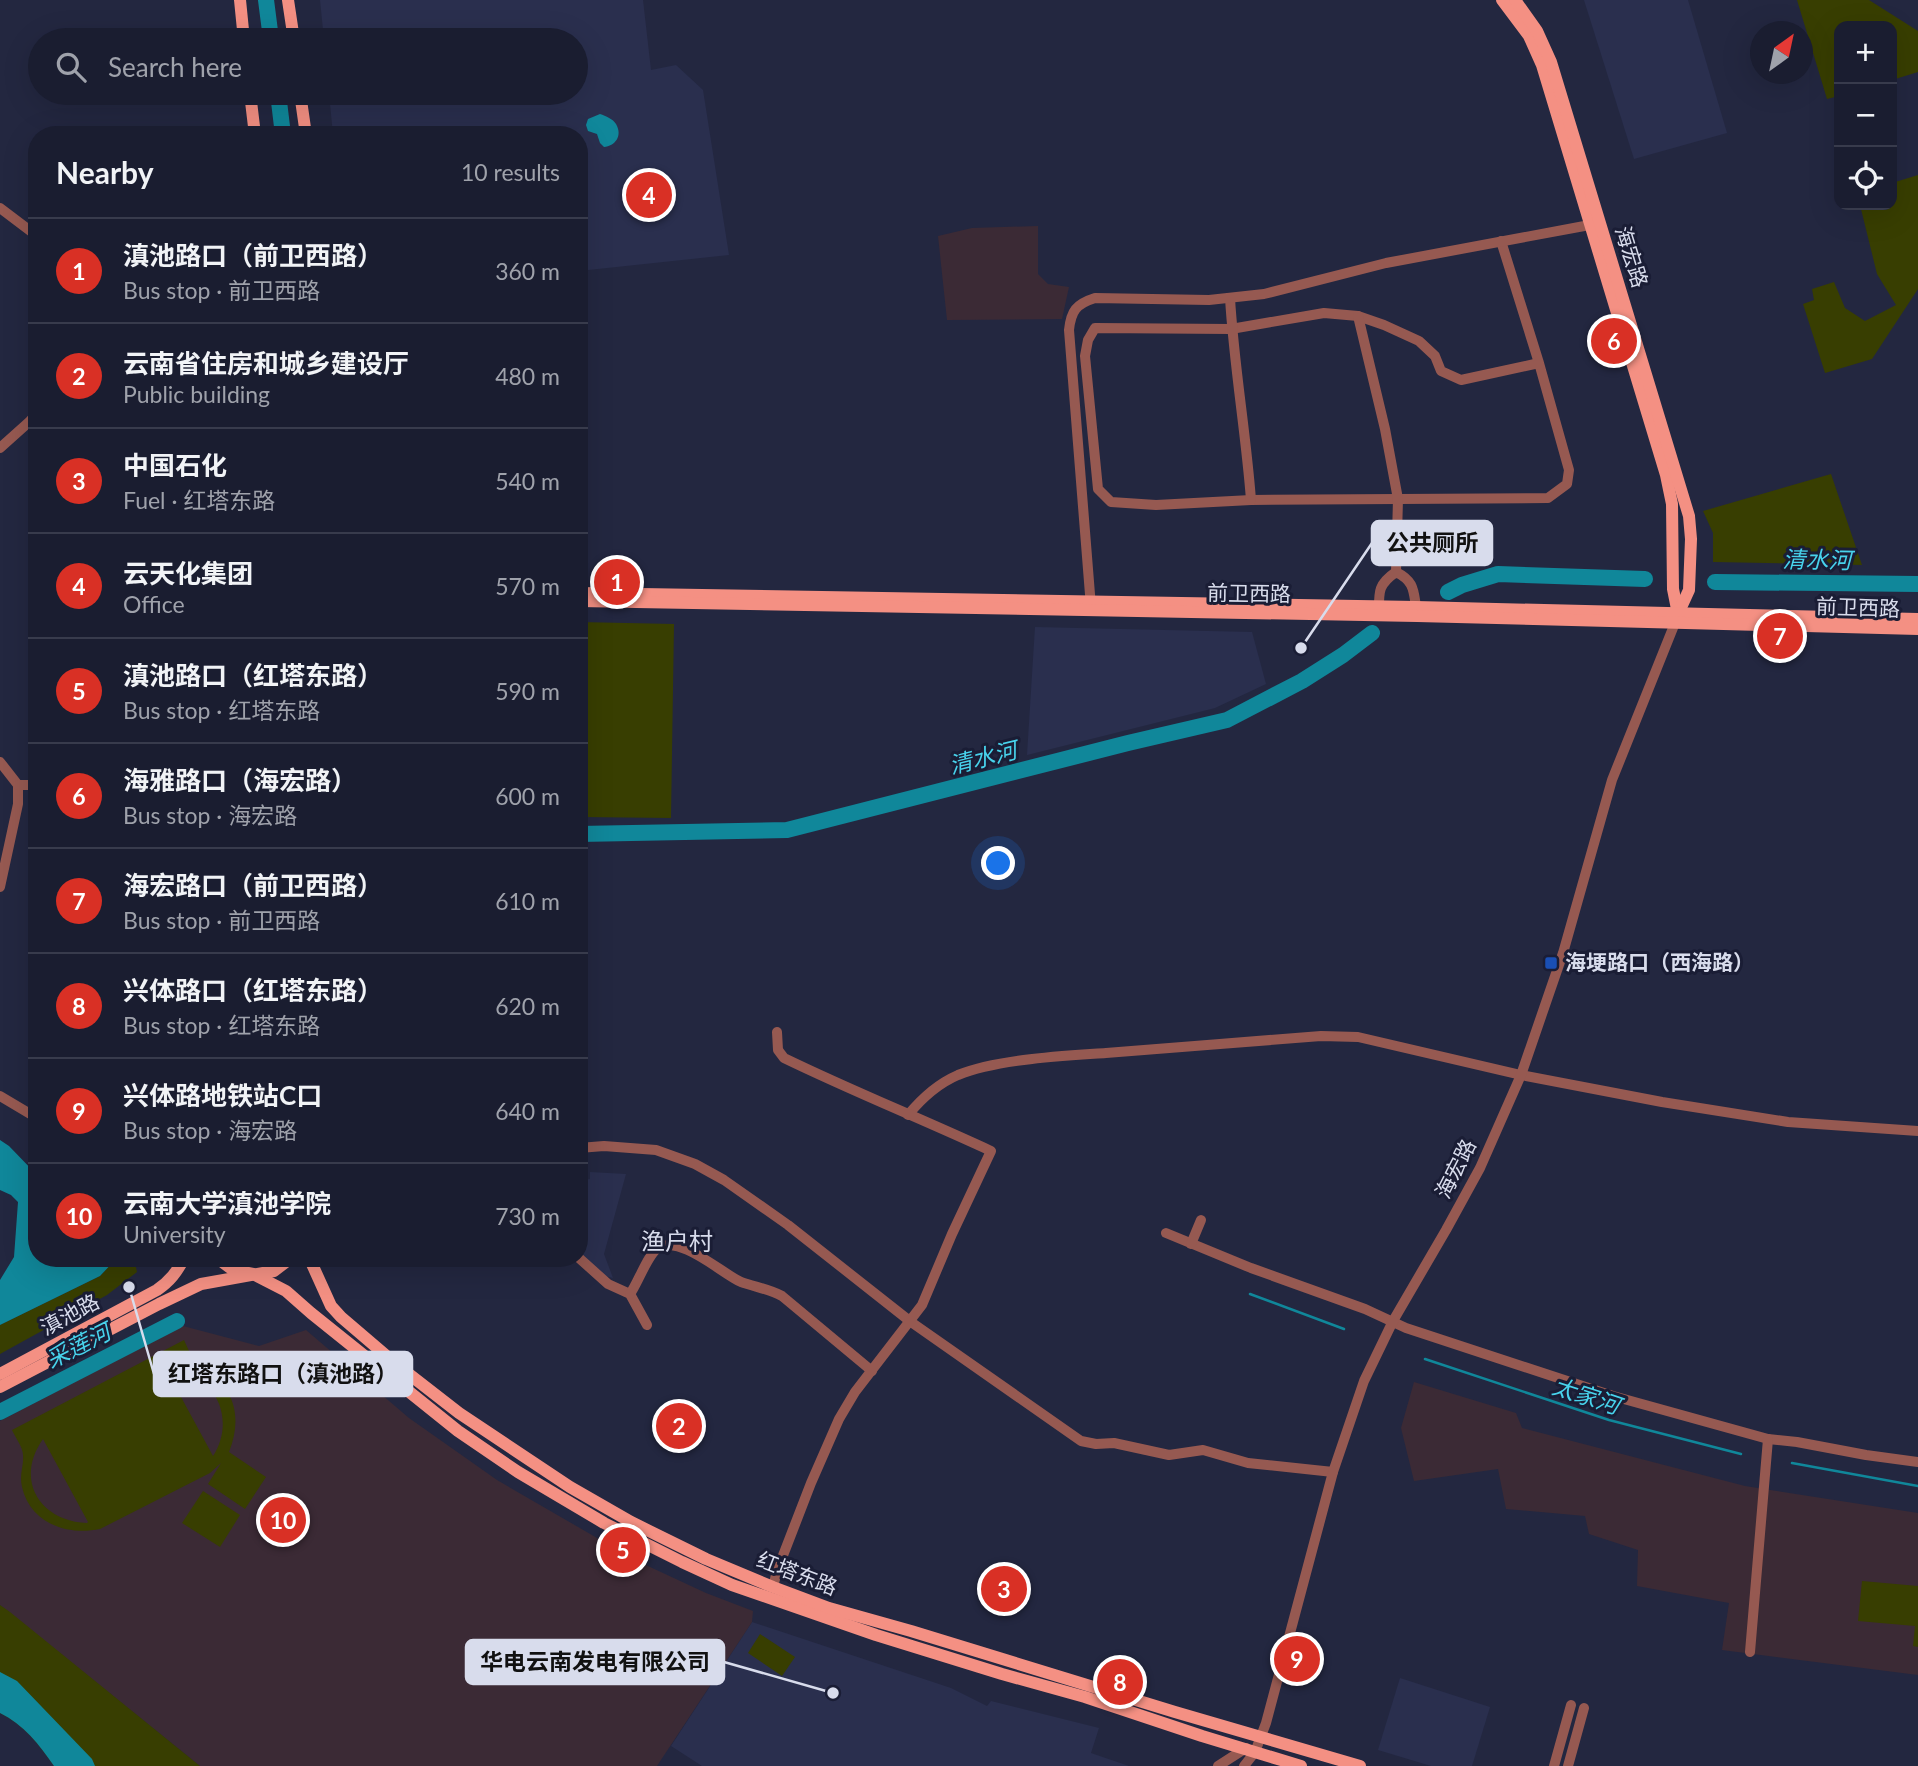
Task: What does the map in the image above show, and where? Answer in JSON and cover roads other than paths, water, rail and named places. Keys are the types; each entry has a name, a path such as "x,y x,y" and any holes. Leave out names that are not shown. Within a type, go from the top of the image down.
{"main road":[{"path":"240,0 243,28"},
{"path":"288,0 292,28"},
{"name":"海宏路","path":"1502,0 1529,36 1542,65 1596,224"},
{"name":"海宏路","path":"1515,0 1538,31 1551,62 1666,475 1672,504 1673,589 1677,618"},
{"path":"251,105 254,126"},
{"path":"302,105 305,126"},
{"name":"前卫西路","path":"588,593 688,599 1091,607 1677,618 1918,619"},
{"name":"前卫西路","path":"588,601 688,599"},
{"name":"前卫西路","path":"1677,618 1918,629"},
{"name":"滇池路","path":"0,1374 157,1290 176,1274 180,1267"},
{"name":"红塔东路","path":"229,1267 253,1274 286,1291 458,1431 518,1472 604,1523 682,1562 732,1585 865,1631 1301,1766"},
{"name":"滇池路","path":"0,1387 201,1284 274,1271 279,1267"},
{"name":"红塔东路","path":"313,1267 331,1306 341,1317 459,1413 538,1467 631,1522 706,1559 829,1608 1360,1766"}],"street":[{"path":"0,208 28,229"},
{"path":"1091,607 1069,330 1070,318 1076,307 1095,298 1230,298 1264,294 1386,263 1596,224"},
{"path":"1501,241 1539,363 1569,470 1567,484 1548,498 1251,500 1156,505 1111,502 1098,489 1085,356 1088,340 1095,328 1231,329 1324,313 1357,316 1419,341 1435,356 1441,372 1461,380 1539,363"},
{"path":"1230,298 1231,329 1247,446 1251,500"},
{"path":"1357,316 1385,429 1398,499 1396,572"},
{"path":"0,449 28,423"},
{"path":"1396,572 1412,585 1417,612"},
{"path":"1379,612 1378,592 1385,580 1396,572"},
{"name":"海宏路","path":"1244,1766 1266,1723 1333,1472 1364,1381 1393,1321 1480,1168 1521,1075 1563,953 1612,780 1677,618"},
{"path":"0,762 18,785 18,804 0,887"},
{"path":"18,785 28,785"},
{"path":"773,1587 811,1483 839,1419 855,1392 922,1305 991,1151 784,1058 778,1050 777,1032"},
{"path":"908,1115 921,1100 946,1081 972,1070 1007,1063 1321,1036 1358,1037 1521,1075 1662,1102 1788,1122 1918,1131"},
{"path":"0,1096 28,1113"},
{"path":"588,1147 656,1150 714,1174 788,1225 911,1322 1080,1441 1114,1443 1169,1455 1203,1450 1248,1463 1333,1472"},
{"path":"1191,1244 1201,1220"},
{"path":"1166,1233 1251,1268 1365,1309 1406,1328 1613,1396 1768,1439 1797,1441 1918,1462"},
{"path":"630,1294 653,1252 665,1245 680,1247 741,1282 782,1296 872,1371"},
{"path":"588,1266 608,1284 630,1294 648,1325"},
{"path":"1750,1652 1768,1439"},
{"path":"1554,1766 1571,1705"},
{"path":"1568,1766 1584,1708"},
{"path":"1218,1766 1250,1751"}],"waterway":[{"name":"采莲河","path":"266,0 270,28"},
{"name":"采莲河","path":"279,105 282,126"},
{"name":"清水河","path":"1448,592 1498,574 1645,579"},
{"name":"清水河","path":"1715,582 1918,584"},
{"name":"清水河","path":"588,834 787,830 1227,720 1302,681 1372,633"},
{"name":"太家河","path":"1250,1294 1344,1329"},
{"name":"采莲河","path":"0,1412 177,1321"},
{"name":"太家河","path":"1425,1359 1609,1420 1741,1454"},
{"name":"太家河","path":"1792,1463 1918,1486"}],"place":[{"name":"云天化集团","path":"649,195"},
{"name":"海雅路口（海宏路）","path":"1614,341"},
{"name":"滇池路口（前卫西路）","path":"617,582"},
{"name":"海宏路口（前卫西路）","path":"1780,636"},
{"name":"公共厕所","path":"1301,648"},
{"name":"海埂路口（西海路）","path":"1551,963"},
{"name":"红塔东路口（滇池路）","path":"129,1287"},
{"name":"云南省住房和城乡建设厅","path":"679,1426"},
{"name":"云南大学滇池学院","path":"283,1520"},
{"name":"滇池路口（红塔东路）","path":"623,1550"},
{"name":"中国石化","path":"1004,1589"},
{"name":"兴体路地铁站C口","path":"1297,1659"},
{"name":"兴体路口（红塔东路）","path":"1120,1682"},
{"name":"华电云南发电有限公司","path":"833,1693"}],"district":[{"name":"渔户村","path":"677,1242"}]}
